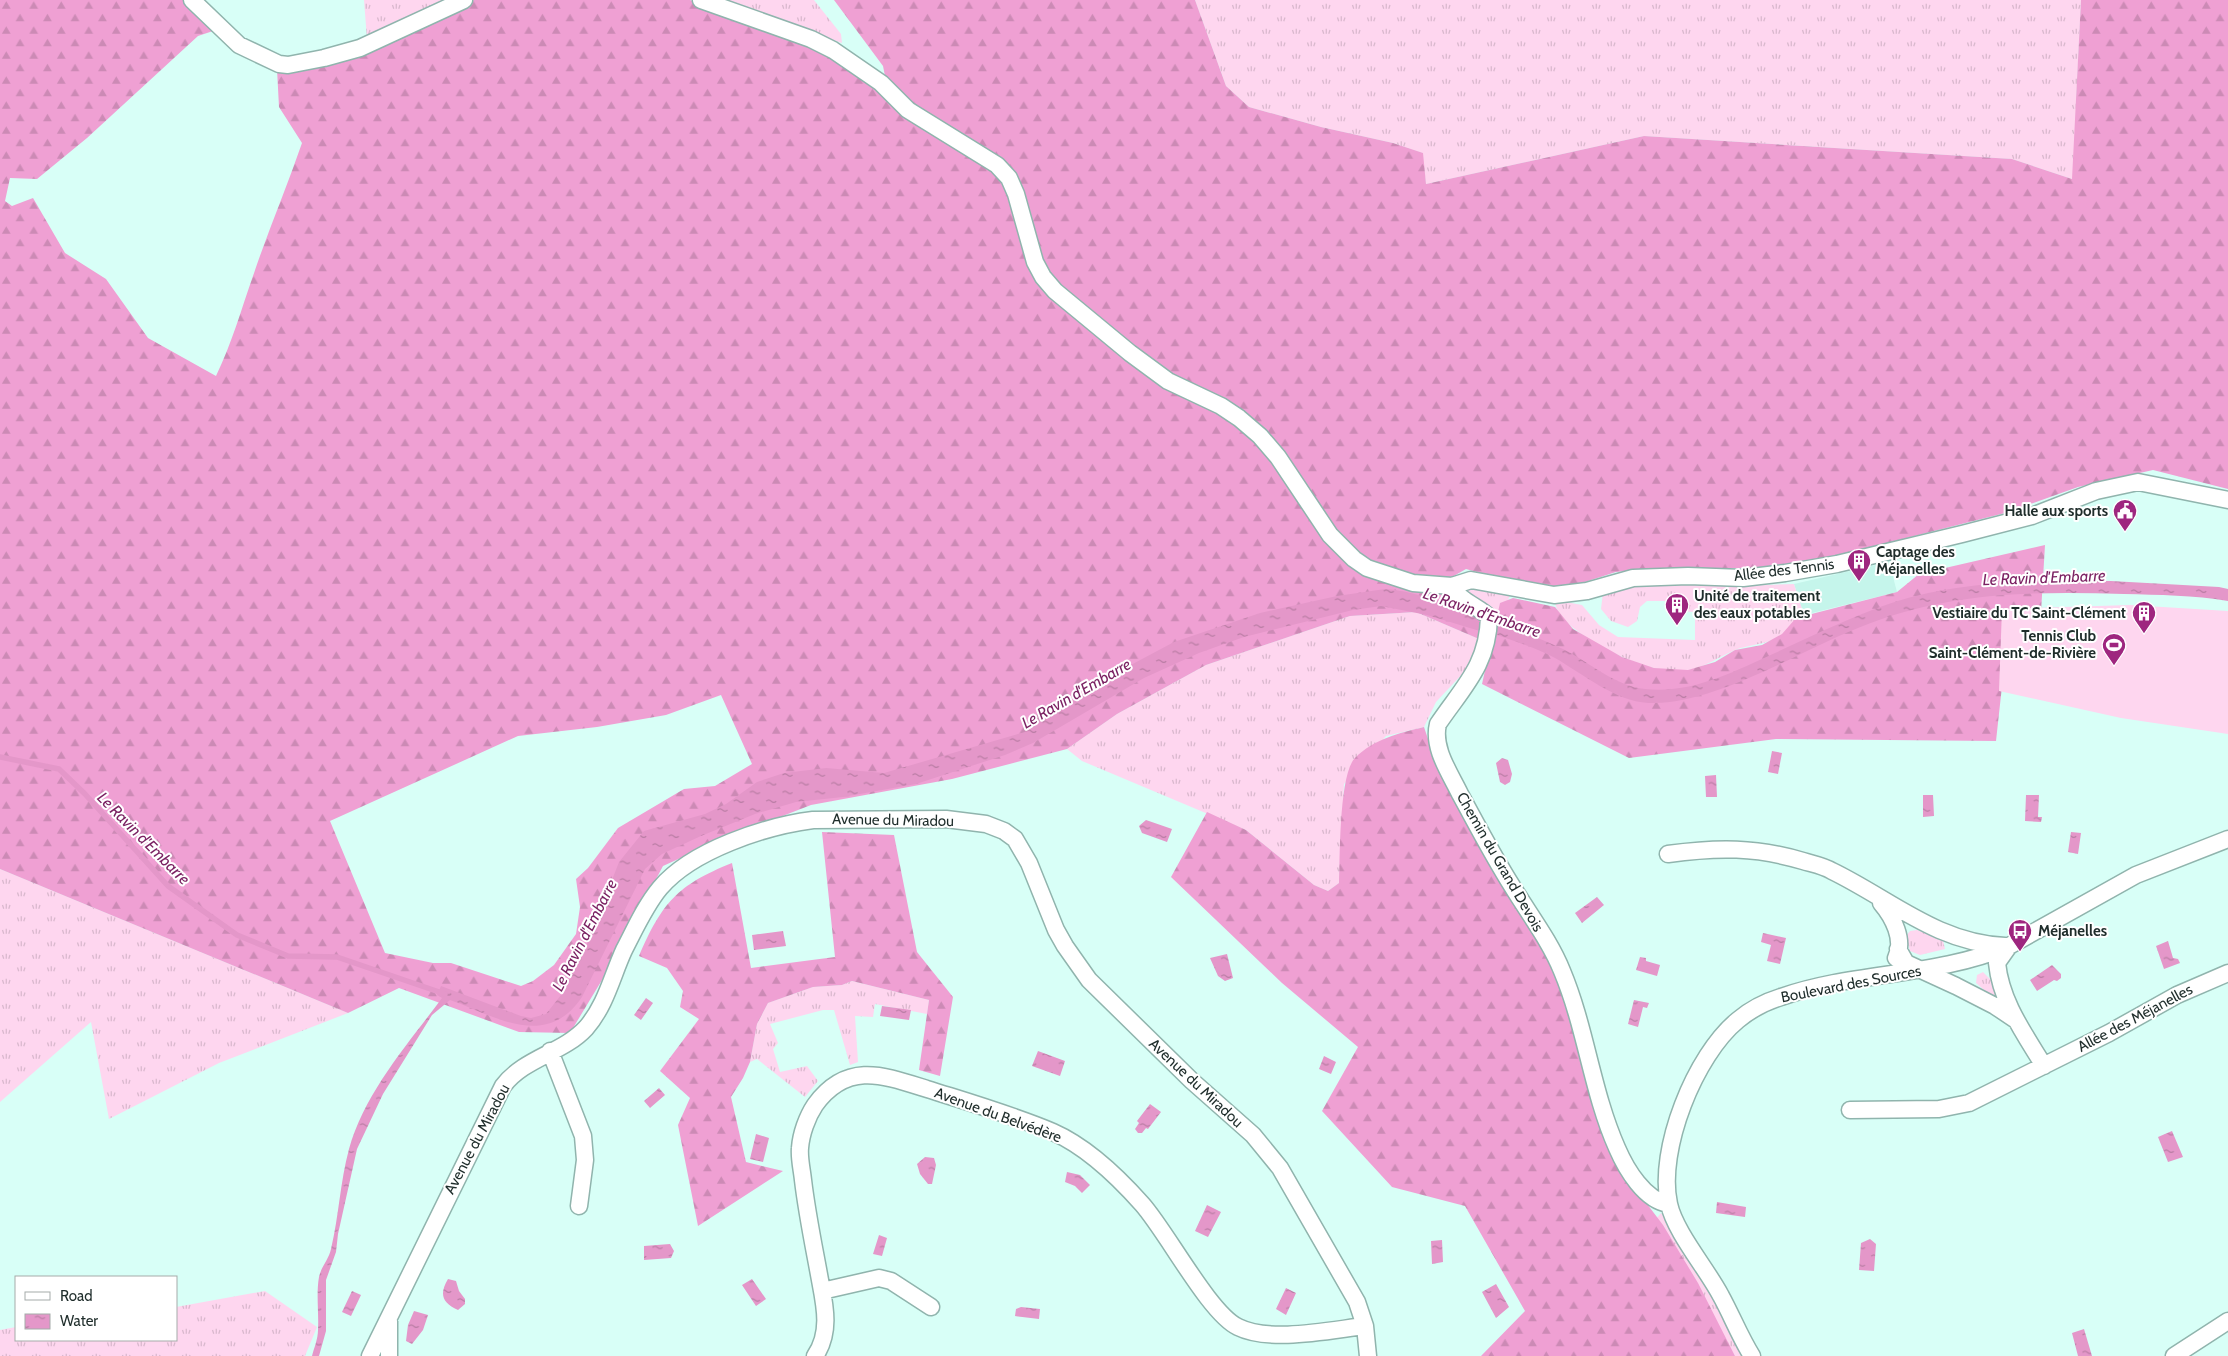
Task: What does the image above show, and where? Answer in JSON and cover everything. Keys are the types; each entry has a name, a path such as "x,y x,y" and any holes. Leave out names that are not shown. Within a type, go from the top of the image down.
{"street":[{"path":"192,0 239,45 279,64 288,64 324,58 360,48 464,0"},
{"path":"701,0 810,39 833,50 881,83 908,110 925,122 983,154 1009,178 1016,194 1035,262 1055,291 1168,381 1220,406 1240,418 1260,436 1278,457 1330,535 1354,559 1367,568 1413,583 1452,586"},
{"name":"Allée des Tennis","path":"1452,586 1471,580 1544,594 1561,595 1587,591 1633,578 1688,576 1743,578 1785,574 1837,564 2032,516 2096,491 2138,482 2228,500"},
{"name":"Chemin du Grand Devois","path":"1452,586 1460,597 1489,616 1489,628 1477,670 1438,724 1436,734 1438,746 1449,773 1493,855 1558,960 1585,1041 1616,1147 1637,1181 1652,1198 1660,1203 1669,1204"},
{"name":"Avenue du Miradou","path":"370,1356 495,1100 513,1075 550,1051 574,1039 586,1028 610,989 622,954 643,913 660,888 688,863 724,846 795,822 814,820 946,820 986,824 1004,831 1015,839 1029,863 1056,930 1089,980 1192,1081 1267,1150 1293,1187 1357,1302 1366,1326 1368,1356"},
{"name":"Boulevard des Sources","path":"1752,1356 1721,1296 1674,1219 1669,1204 1667,1176 1682,1104 1694,1081 1723,1036 1736,1021 1763,1003 1802,990 1974,960 2008,946 2136,875 2228,839"},
{"path":"1668,854 1729,848 1771,852 1831,870 1903,913 1968,941 1986,945 2008,946"},
{"path":"1877,897 1895,924 1898,949 1906,963 1922,969 1995,1006 2016,1020"},
{"path":"1932,926 1945,933 1953,943 1954,955 1945,966"},
{"path":"2008,946 1997,963 1998,979 2016,1020 2044,1066"},
{"path":"1870,978 1894,961 1898,949"},
{"path":"1974,960 1964,965 1959,978 1978,998"},
{"name":"Allée des Méjanelles","path":"1850,1110 1912,1111 1954,1107 1973,1101 2044,1066 2177,994 2228,973"},
{"path":"550,1051 586,1148 579,1206"},
{"name":"Avenue du Belvédère","path":"815,1356 826,1327 799,1150 802,1134 814,1107 834,1086 846,1079 871,1074 884,1076 941,1094 1054,1132 1090,1154 1143,1205 1209,1298 1230,1323 1240,1328 1265,1333 1294,1334 1366,1326"},
{"path":"822,1291 879,1278 890,1281 931,1307"},
{"name":"Avenue du Miradou","path":"389,1356 390,1314"},
{"path":"2174,1356 2228,1321"}],"shaded area":[{"path":"1889,562 1897,592 1804,615 1794,584"}],"green space":[{"path":"0,0 187,0 216,30 198,36 87,138 37,179 10,178 5,201 12,206 33,198 65,253 106,279 148,338 216,376 232,339 302,143 279,107 277,69 361,52 474,0 690,0 808,43 850,67 885,76 883,66 834,0 1195,0 1226,86 1249,107 1321,127 1393,143 1423,153 1426,184 1644,136 2012,159 2072,179 2081,0 2228,0 2228,489 2153,470 2078,487 2005,513 1788,568 1657,568 1616,572 1569,587 1520,584 1466,569 1452,577 1444,610 1483,627 1479,639 1416,612 1350,616 1206,665 1117,714 1067,749 952,779 811,805 718,841 663,866 605,975 570,1033 519,1032 399,988 348,1013 0,869","holes":["721,695 752,764 715,786 684,789 618,828 588,868 576,879 580,907 576,934 554,965 533,981 521,986 451,963 433,963 385,953 330,821 518,736 597,727 666,715"]},
{"path":"364,0 451,0 367,39"},
{"path":"722,0 814,0 841,34 842,43"},
{"path":"1195,0 2081,0 2076,105 2228,0 2072,179 2012,159 1644,136 1426,184 1422,153 1393,143 1321,127 1249,107 1226,86"},
{"path":"2045,545 2041,612 2010,613 1996,741 1776,739 1629,758 1482,684 1500,603 1513,598 1555,607 1573,629 1622,657 1654,668 1688,670 1715,662 1735,650 1762,645 1782,634 1796,618 1897,592 1919,574"},
{"path":"1667,582 1740,586 1794,584 1804,615 1797,619 1785,633 1776,638 1735,650 1707,664 1689,670 1677,671 1650,667 1611,651 1573,628 1563,618 1556,606 1555,600 1582,605 1599,625 1618,637 1695,640 1695,612 1677,611 1676,601 1647,601 1640,607 1637,621 1628,627 1611,621 1601,609 1603,592 1630,586"},
{"path":"1465,585 1510,596 1496,622 1480,599 1463,592"},
{"name":"Tennis Club Saint-Clément-de-Rivière","path":"2130,605 2228,611 2228,734 2121,718 1999,691 2002,609"},
{"path":"1416,612 1479,639 1466,670 1436,702 1424,727 1386,736 1344,784 1339,883 1328,891 1314,885 1246,830 1082,761 1067,749 1117,714 1206,665 1350,616"},
{"path":"1424,727 1436,763 1490,865 1558,973 1613,1159 1663,1225 1698,1283 1735,1356 1481,1356 1525,1311 1465,1206 1392,1187 1322,1111 1358,1047 1282,983 1171,877 1207,812 1246,830 1314,885 1328,891 1339,883 1343,798 1350,767 1355,758 1362,751 1379,741 1396,734"},
{"path":"822,832 894,835 917,952 953,997 940,1076 919,1070 929,1000 852,981 842,985 813,987 768,1003 757,1024 750,1062 731,1097 746,1162 783,1171 698,1226 678,1125 690,1098 660,1071 699,1019 680,1007 683,991 667,968 639,956 664,909 684,888 713,871 732,863 751,968 835,957"},
{"path":"0,869 348,1013 219,1063 109,1119 91,1022 0,1102"},
{"path":"1917,930 1943,940 1945,949 1920,955 1910,951 1906,936 1910,931"},
{"path":"1983,972 1994,983 1997,994 1995,996 1990,995 1976,983 1977,975"},
{"path":"852,981 929,1000 927,1014 875,1004 873,1017 855,1016 858,1062 850,1065 834,1010 823,1010 770,1024 778,1043 773,1049 780,1072 807,1066 818,1081 805,1097 757,1059 750,1062 757,1024 768,1003 813,987 842,985"},
{"path":"1661,1213 1685,1249 1746,1356 1735,1356 1655,1220"},
{"path":"265,1291 317,1327 305,1356 0,1356 0,1330 15,1327 15,1341 178,1341 178,1307"}],"water":[{"path":"2024,581 2111,581 2219,587 2228,589 2228,601 2176,596 2055,593 1989,596 1923,607 1858,628 1727,687 1673,702 1648,703 1623,697 1600,686 1548,654 1494,634 1496,622 1563,649 1602,673 1623,683 1645,689 1662,690 1696,685 1728,674 1835,625 1891,603 1928,593 1985,584"},
{"path":"1385,589 1423,596 1484,618 1483,632 1427,615 1381,606 1353,610 1244,637 1199,653 1144,678 1033,743 1005,755 916,784 843,797 796,802 755,814 662,854 645,869 582,997 568,1013 553,1022 537,1026 520,1025 450,1000 432,1015 383,1094 357,1149 338,1234 336,1252 326,1280 326,1331 319,1356 312,1356 318,1333 319,1277 331,1249 346,1161 356,1128 376,1088 442,998 437,995 441,986 521,1016 531,1018 546,1014 561,995 585,949 619,862 644,831 705,814 726,804 757,782 784,773 826,768 884,773 1025,732 1112,675 1174,642 1260,613 1337,596"},
{"path":"1772,751 1782,753 1778,774 1768,772"},
{"path":"1502,758 1508,760 1512,774 1510,782 1505,785 1500,782 1496,763"},
{"path":"1716,775 1717,797 1706,797 1705,776"},
{"path":"1923,795 1933,795 1934,816 1923,817"},
{"path":"2026,795 2039,795 2038,817 2042,817 2041,822 2025,821"},
{"path":"1146,820 1172,829 1167,842 1142,833 1139,826"},
{"path":"2071,832 2081,833 2078,854 2068,852"},
{"path":"1597,897 1604,905 1582,923 1575,913"},
{"path":"783,931 786,946 754,950 752,935"},
{"path":"1763,933 1786,938 1780,964 1767,961 1771,945 1761,942"},
{"path":"2168,941 2173,958 2178,959 2180,963 2164,969 2156,946"},
{"path":"1227,954 1233,978 1225,981 1218,976 1210,958"},
{"path":"1640,957 1660,965 1657,976 1636,970"},
{"path":"2052,965 2061,974 2061,978 2057,981 2054,980 2037,991 2030,980"},
{"path":"646,998 653,1003 641,1020 634,1015"},
{"path":"1634,1000 1649,1003 1647,1008 1643,1007 1638,1027 1628,1024"},
{"path":"882,1006 911,1010 909,1020 880,1016"},
{"path":"1038,1051 1065,1061 1060,1076 1032,1066"},
{"path":"1324,1056 1336,1062 1331,1074 1319,1069"},
{"path":"659,1088 665,1095 650,1108 644,1101"},
{"path":"1150,1104 1161,1112 1148,1129 1146,1128 1142,1133 1138,1133 1135,1129 1139,1123 1137,1121"},
{"path":"2172,1131 2183,1157 2168,1162 2158,1137"},
{"path":"756,1134 769,1138 763,1162 750,1159"},
{"path":"925,1157 934,1158 936,1165 932,1184 928,1184 920,1174 917,1164"},
{"path":"1067,1172 1080,1175 1090,1185 1082,1193 1075,1186 1065,1182"},
{"path":"1717,1202 1746,1207 1745,1217 1716,1213"},
{"path":"1207,1205 1221,1212 1208,1237 1195,1231"},
{"path":"879,1235 887,1238 882,1256 873,1254"},
{"path":"1870,1239 1876,1244 1874,1271 1859,1270 1861,1243"},
{"path":"1442,1240 1443,1262 1432,1264 1431,1241"},
{"path":"670,1244 674,1251 671,1258 644,1260 644,1246"},
{"path":"448,1279 456,1281 459,1291 465,1299 465,1304 458,1310 448,1304 444,1298 445,1284"},
{"path":"752,1279 766,1299 756,1306 742,1285"},
{"path":"1496,1284 1509,1307 1496,1318 1482,1292"},
{"path":"1286,1288 1296,1293 1286,1315 1276,1309"},
{"path":"352,1291 361,1295 351,1316 342,1312"},
{"path":"1021,1307 1040,1309 1039,1319 1015,1316 1016,1309"},
{"path":"414,1311 428,1315 423,1330 412,1344 406,1341 408,1325"},
{"path":"2084,1329 2092,1356 2078,1356 2072,1333"}],"waterway":[{"name":"Le Ravin d'Embarre","path":"0,757 59,769 85,794 168,886 237,935 288,956 337,957 445,994"}],"place":[{"name":"Halle aux sports","path":"2125,532"},
{"name":"Captage des Méjanelles","path":"1859,582"},
{"name":"Unité de traitement des eaux potables","path":"1677,626"},
{"name":"Vestiaire du TC Saint-Clément","path":"2144,634"},
{"name":"Tennis Club Saint-Clément-de-Rivière","path":"2114,666"},
{"name":"Méjanelles","path":"2020,952"}]}
